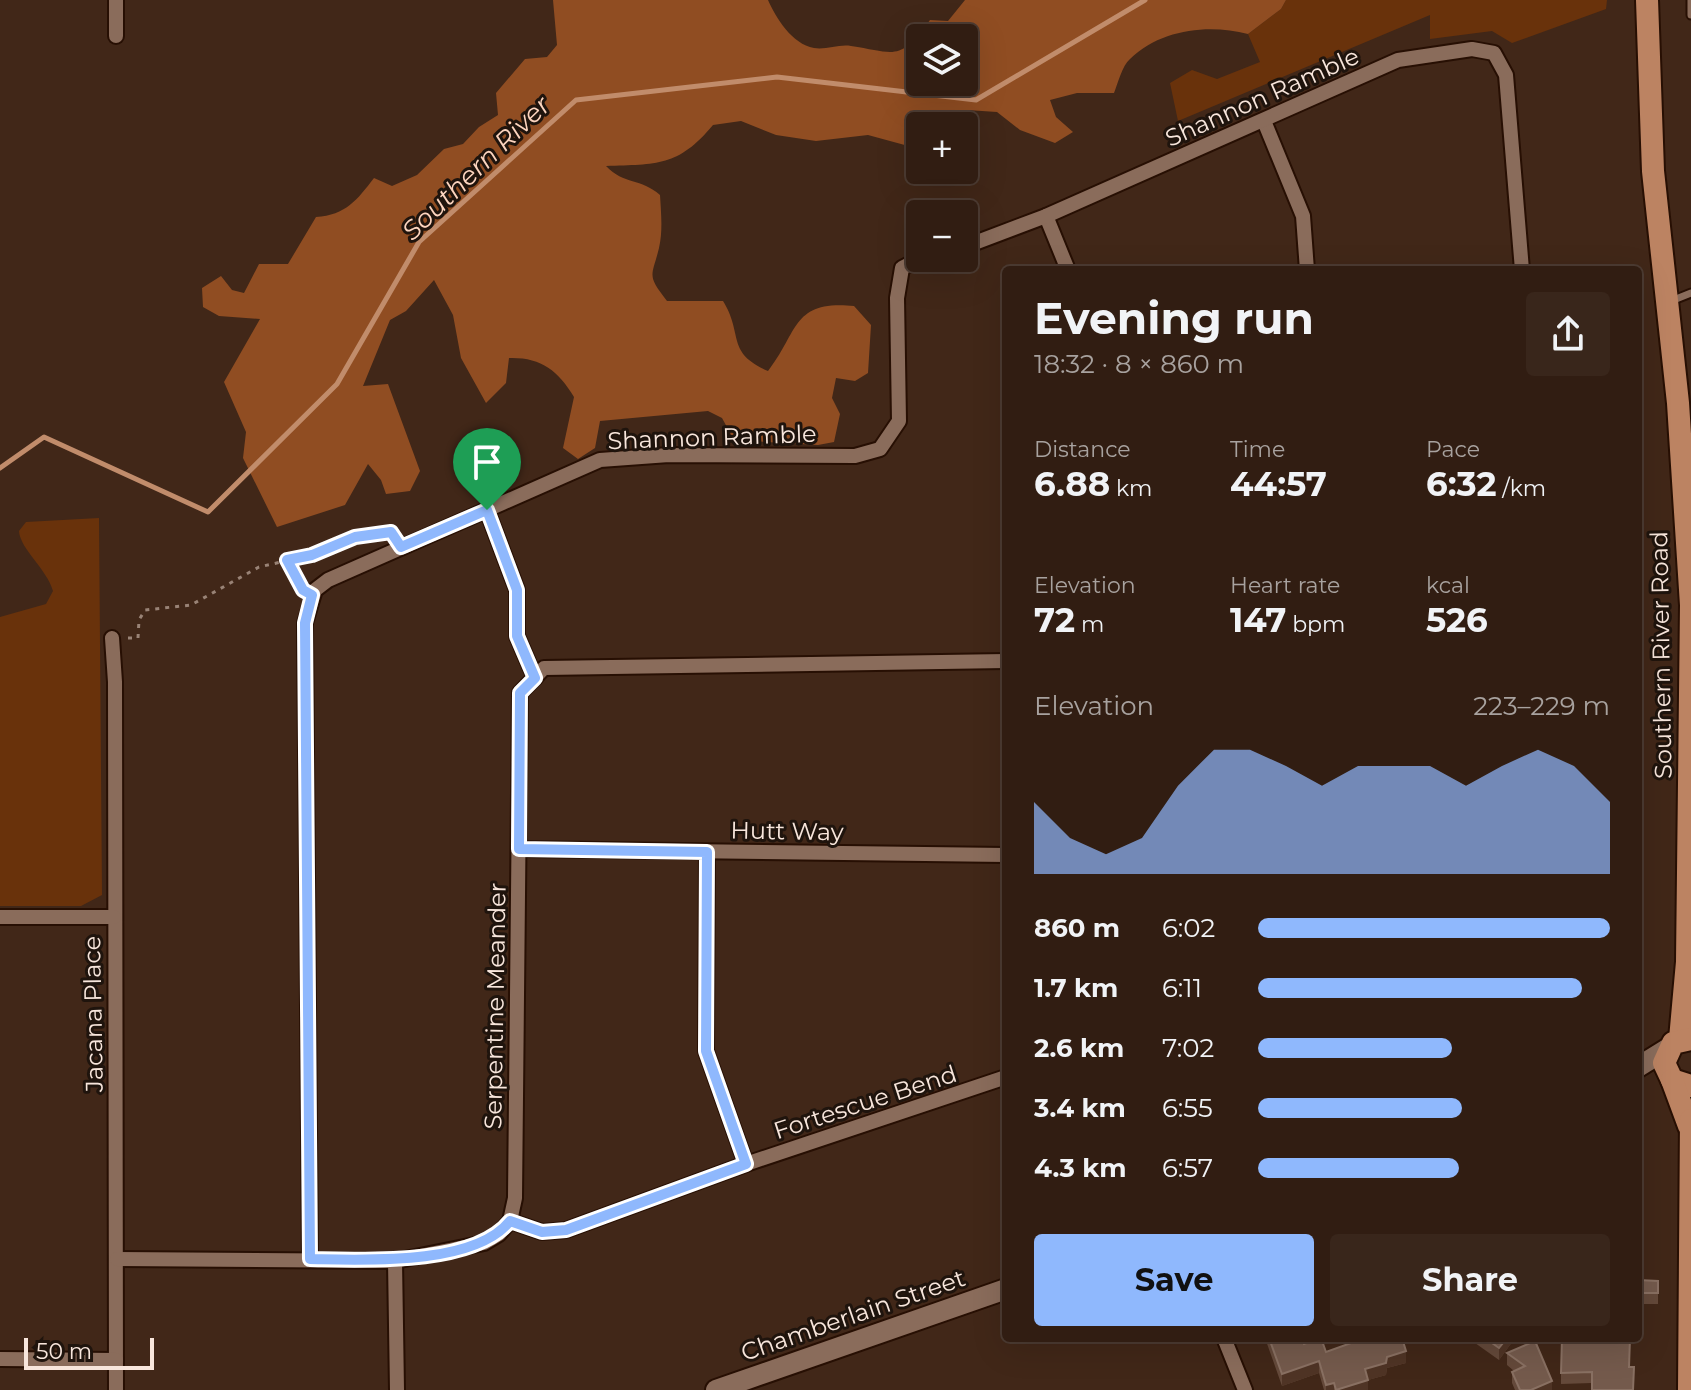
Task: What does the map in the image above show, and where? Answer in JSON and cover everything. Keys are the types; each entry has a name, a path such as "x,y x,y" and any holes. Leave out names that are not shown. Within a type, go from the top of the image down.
{"main road":[{"name":"Southern River Road","path":"1647,0 1653,171 1668,302 1691,605 1689,969 1679,1042 1664,1063 1677,1081"},
{"path":"1642,1065 1679,1042"},
{"path":"1642,1077 1677,1081 1690,1123 1689,1390"},
{"name":"Chamberlain Street","path":"716,1390 1002,1290"}],"street":[{"path":"116,0 116,36"},
{"name":"Shannon Ramble","path":"978,242 1046,216 1412,55 1472,49 1494,53 1506,75 1522,266"},
{"path":"1264,121 1303,216 1307,266"},
{"path":"1046,216 1066,266"},
{"name":"Shannon Ramble","path":"312,595 328,580 600,460 669,455 855,456 880,449 899,421 897,298 902,268 906,266"},
{"path":"487,510 517,590 517,636 535,678 544,668 1002,661"},
{"path":"310,1259 305,623 312,595"},
{"name":"Jacana Place","path":"112,638 115,682 116,1390"},
{"name":"Serpentine Meander","path":"510,1221 515,1198 520,693 535,678"},
{"name":"Hutt Way","path":"519,849 1002,855"},
{"path":"707,852 706,1051 746,1164"},
{"path":"0,917 114,917"},
{"name":"Fortescue Bend","path":"510,1221 542,1232 566,1230 746,1164 1002,1078"},
{"path":"117,1259 395,1261 484,1243 499,1234 510,1221"},
{"path":"395,1261 397,1390"},
{"path":"1226,1342 1245,1390"},
{"path":"0,1359 116,1360"}],"lane":[{"path":"1691,0 1691,15"},
{"path":"1668,302 1691,293"}],"path":[{"path":"112,638 138,638 139,620 145,610 191,605 238,576 312,555 355,537 391,532 401,547"},
{"path":"287,560 303,590 312,595"}],"shaded area":[{"path":"553,0 768,0 786,29 806,46 846,46 888,52 906,47 906,96 978,96 978,24 927,24 930,20 948,21 965,0 1286,0 1281,9 1248,34 1202,30 1156,41 1127,62 1114,93 1077,93 1050,100 1056,117 1073,132 1055,143 1020,130 997,112 906,112 906,145 868,135 816,141 776,135 741,121 713,125 689,149 666,160 606,166 619,176 660,195 661,235 652,275 660,292 667,301 723,301 740,349 755,364 768,371 799,322 818,308 854,306 871,325 868,373 855,381 836,378 832,398 840,414 834,442 818,445 734,440 722,418 708,411 600,421 595,448 578,459 563,448 574,397 561,379 539,363 509,358 506,383 486,403 461,358 453,315 434,280 406,311 390,320 363,386 388,384 420,471 410,491 386,494 381,480 368,464 345,505 277,527 243,458 246,432 224,382 260,319 219,316 203,307 202,288 221,276 232,290 244,293 259,264 288,264 316,217 343,210 374,178 392,186 417,175 444,149 463,144 479,127 498,115 496,93 525,59 547,57 557,45"},
{"path":"1286,0 1607,0 1606,9 1512,43 1492,31 1430,39 1430,15 1178,121 1170,83 1192,70 1217,79 1260,62 1248,34 1281,9"},
{"path":"99,518 102,895 81,906 0,906 0,617 46,604 53,591 24,545 19,531 26,522"}],"building":[{"path":"1642,1280 1658,1281 1658,1293 1642,1293"},
{"path":"1270,1342 1322,1342 1326,1352 1354,1342 1403,1342 1406,1351 1387,1357 1386,1363 1365,1369 1368,1380 1336,1390 1334,1383 1326,1385 1319,1361 1282,1374"},
{"path":"1535,1342 1552,1381 1531,1390 1520,1390 1512,1372 1525,1366 1507,1353"},
{"path":"1562,1342 1630,1342 1629,1367 1634,1367 1633,1390 1592,1390 1592,1372 1561,1373"}],"waterway":[{"name":"Southern River","path":"0,468 44,437 208,512 337,384 419,242 576,100 777,77 976,100 1145,0"}],"route":[{"path":"487,510 517,590 517,636 535,678 520,693 519,849 707,852 706,1051 708,1064 746,1164 566,1230 542,1232 510,1221 499,1234 484,1243 395,1261 310,1259 305,623 312,595 303,590 287,560 312,555 355,537 391,532 401,547 487,510"}]}
